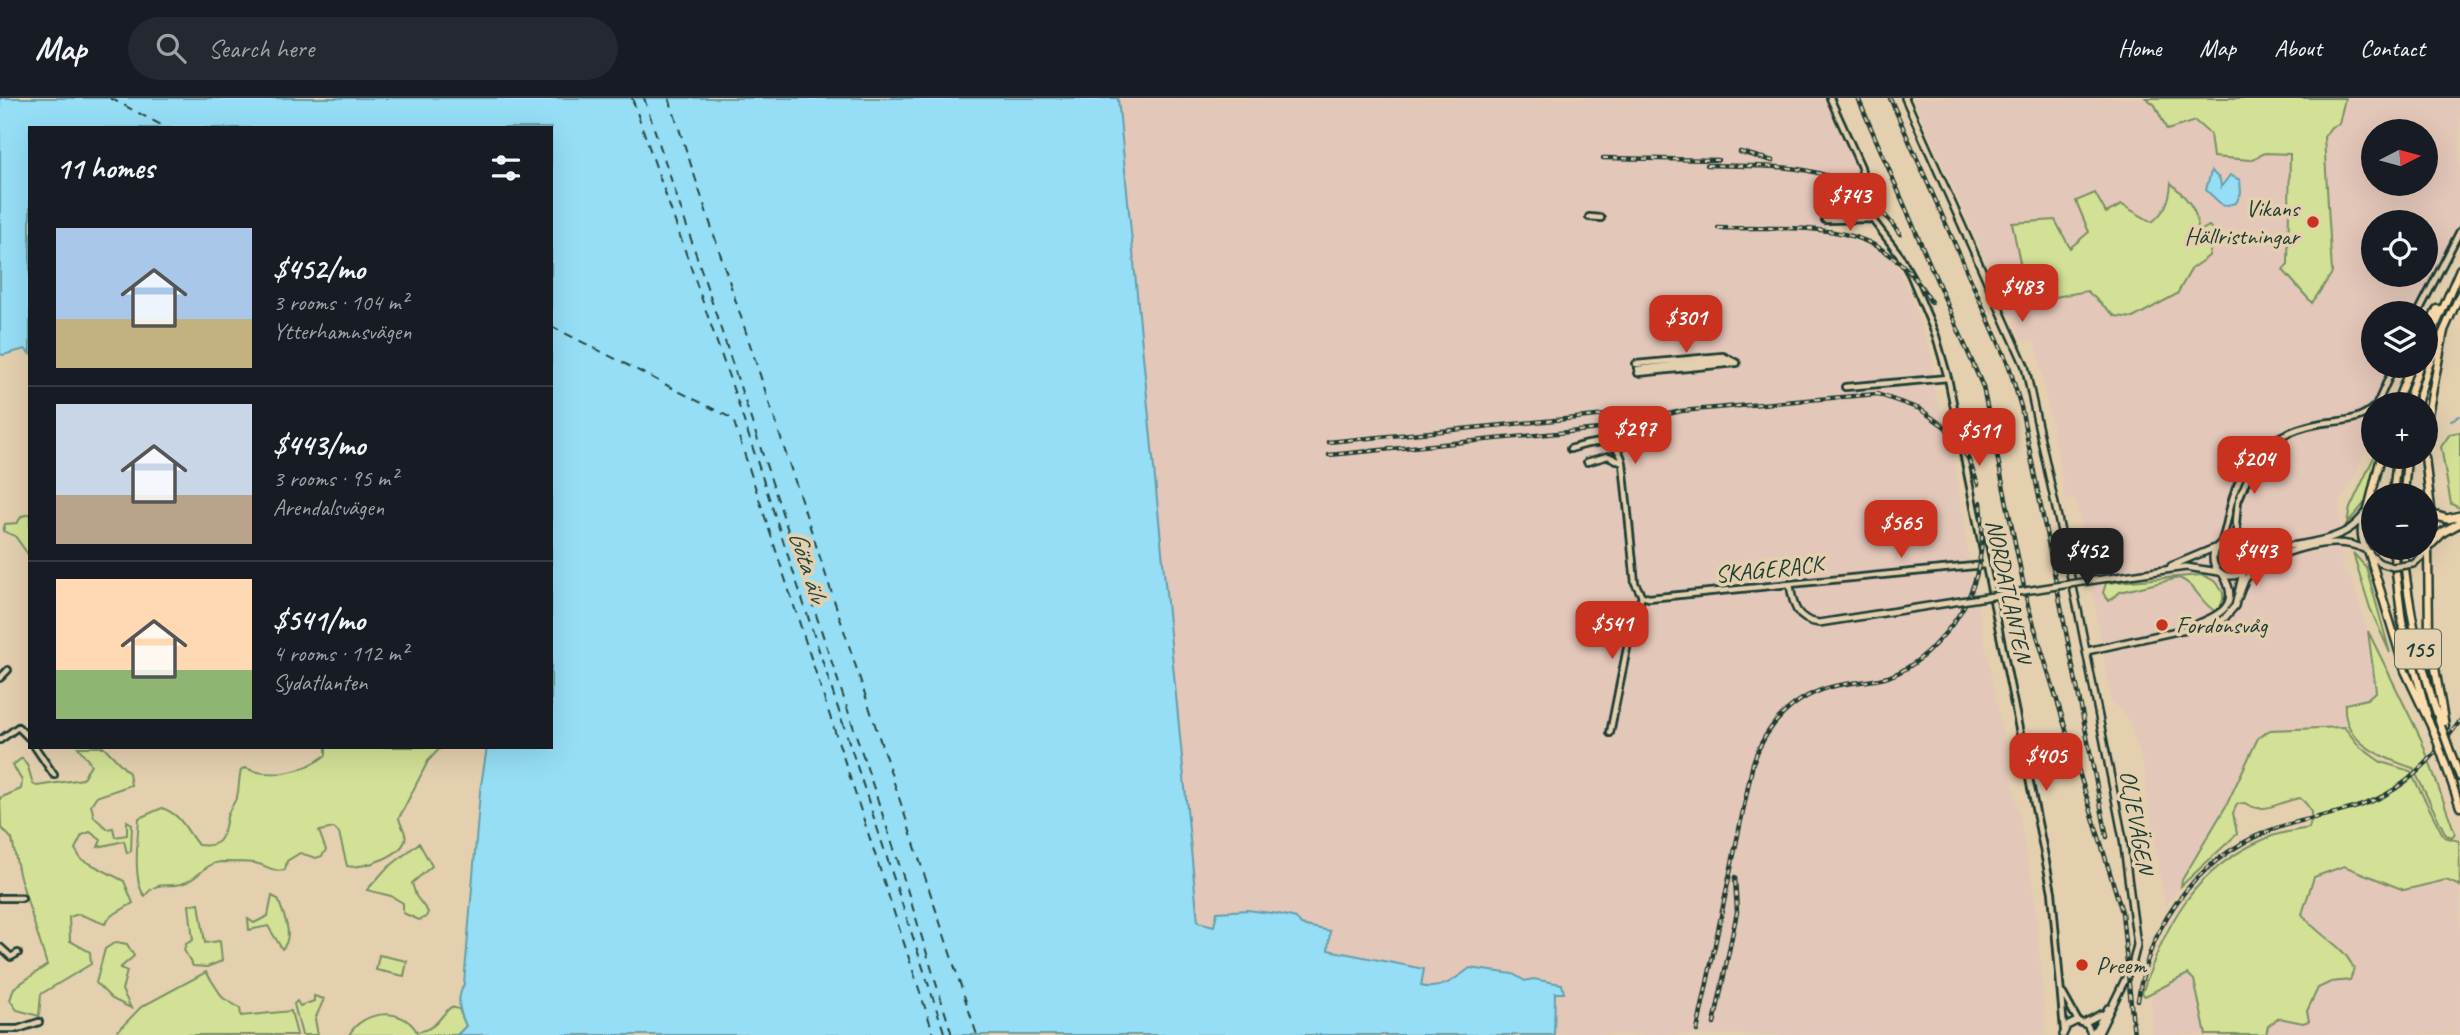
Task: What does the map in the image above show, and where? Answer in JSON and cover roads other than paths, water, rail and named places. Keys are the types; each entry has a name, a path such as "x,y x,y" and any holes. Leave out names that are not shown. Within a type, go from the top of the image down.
{"highway":[{"path":"2438,516 2447,519 2460,516"},
{"path":"2438,538 2460,523"}],"main road":[{"path":"2438,310 2460,269"},
{"path":"2438,318 2450,288"},
{"path":"2421,392 2445,326 2460,294"},
{"path":"2432,392 2445,326"},
{"path":"2370,560 2401,659 2417,702 2434,732"},
{"name":"155","path":"2394,560 2396,588 2408,651 2460,807"},
{"name":"155","path":"2405,560 2416,642 2460,777"},
{"path":"2430,560 2428,622 2443,726"}],"street":[{"name":"NORDATLANTEN","path":"1830,98 1861,167 1872,219 1899,254 1910,274 1936,336 1948,378 2052,892 2064,1032"},
{"name":"OLJEVÄGEN","path":"1905,98 2031,383 2087,651 2136,925 2136,956 2098,1035"},
{"path":"1589,218 1601,218"},
{"path":"1825,220 1872,219"},
{"path":"2424,301 2460,230"},
{"path":"1637,369 1731,358"},
{"path":"1845,387 1948,378"},
{"path":"2179,631 2218,615 2226,607 2229,589 2213,558 2238,484 2251,458 2276,437 2290,431 2361,416"},
{"path":"1570,449 1593,442 1609,443 1618,450 1623,463 1635,583 1642,596 1631,628 1610,733"},
{"path":"2236,601 2236,589 2249,558 2241,544 2236,523 2238,501 2257,454"},
{"path":"1587,462 1608,456 1623,463"},
{"path":"2158,570 2194,558 2232,540 2241,544 2273,548 2337,535 2361,516"},
{"path":"1790,585 1793,605 1799,614 1819,623 2158,570 2195,567 2234,576 2286,553 2334,544 2361,550"},
{"path":"2377,560 2393,567 2413,564 2417,560"},
{"path":"2087,651 2222,621 2232,611 2247,576 2260,564"},
{"name":"SKAGERACK","path":"1642,596 1649,598 1984,565"},
{"path":"0,678 8,670"},
{"path":"0,740 18,727 28,737"},
{"path":"36,749 54,775"},
{"path":"0,898 22,898"},
{"path":"0,947 9,956 19,953"},
{"name":"NORDATLANTEN","path":"2062,990 2067,1005 2081,1022"},
{"name":"OLJEVÄGEN","path":"2081,1022 2092,1035 2117,993"},
{"name":"OLJEVÄGEN","path":"2064,1032 2071,1023 2081,1022 2108,1007"},
{"path":"0,1023 1,1029 18,1029 39,1022"}],"water":[{"name":"Göta älv","path":"0,98 1118,98 1198,922 1214,926 1217,912 1247,910 1296,918 1301,925 1330,931 1328,950 1424,969 1421,986 1441,985 1470,968 1513,974 1525,981 1533,979 1562,984 1564,993 1555,993 1554,1035 457,1035 466,1026 459,1000 464,984 480,792 487,749 553,749 553,126 28,126 28,352 25,349 0,354"},
{"path":"2211,171 2220,179 2221,187 2230,175 2240,180 2241,193 2236,203 2223,206 2206,190"}],"waterway":[{"path":"2451,420 2460,416"}],"railway":[{"path":"1858,98 1983,387 2028,606 2122,912 2134,1035"},
{"path":"1890,98 2009,366 2021,407 2107,837"},
{"path":"1740,152 1773,161"},
{"path":"1603,158 1718,160"},
{"path":"1707,165 1790,168 1837,180 1879,209 1900,234"},
{"path":"1718,228 1811,229 1864,240 1889,254 1911,274 1931,302"},
{"path":"1329,455 1610,428 1681,411 1877,394 1920,409 1945,427 1968,458 1978,484"},
{"path":"1328,442 1649,411"},
{"path":"1697,1031 1753,763 1759,749 1774,724 1807,696 1835,686 1882,679 1895,674 1916,662 1939,640 1962,609 1976,576 1982,541 1981,502"},
{"path":"2138,1000 2144,970 2154,942 2168,916 2205,870 2254,837 2283,826 2360,806 2397,788 2435,753 2460,721"},
{"path":"1714,1024 1737,912 1735,877"}],"place":[{"name":"Vikans Hällristningar","path":"2313,222"},
{"name":"Fordonsvåg","path":"2162,625"},
{"name":"Preem","path":"2082,965"}]}
